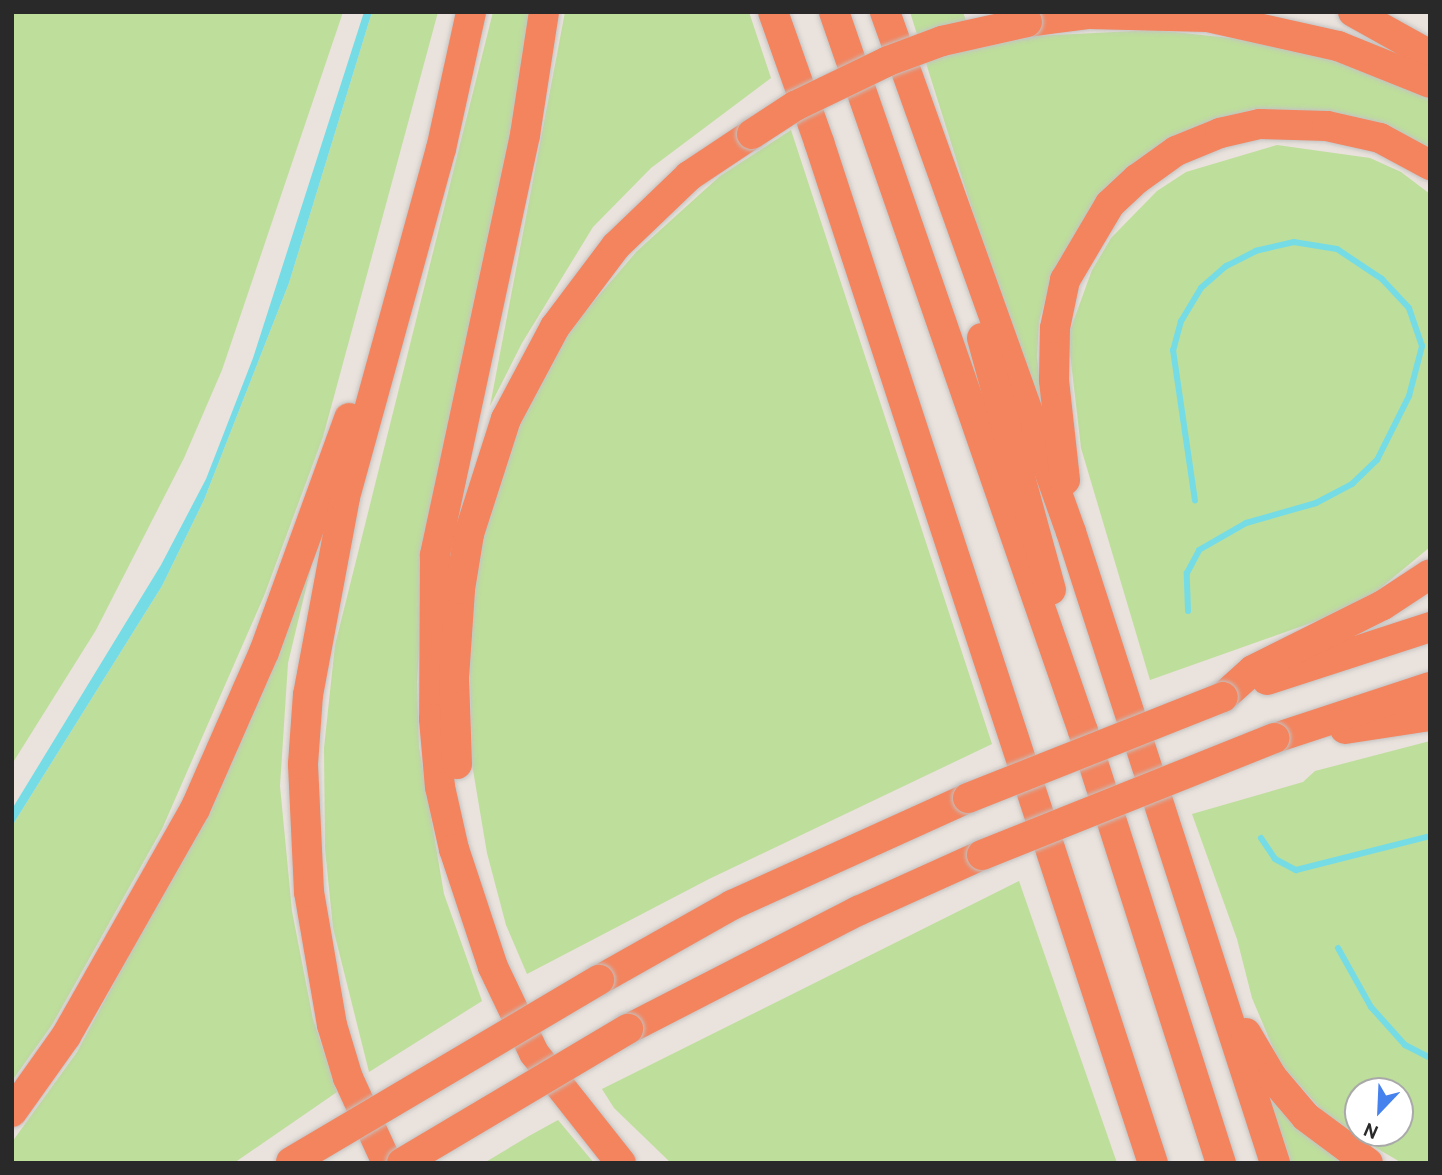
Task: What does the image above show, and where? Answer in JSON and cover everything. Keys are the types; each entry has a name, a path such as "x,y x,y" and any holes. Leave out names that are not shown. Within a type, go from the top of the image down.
{"highway":[{"path":"387,1163 348,1078 332,1025 309,891 303,764 325,592 345,497 441,149 471,12"},
{"path":"544,12 525,135 435,555 434,719 440,787 454,849 493,967 534,1053 621,1163"},
{"path":"773,12 819,142 1153,1163"},
{"path":"834,12 1083,731 1221,1163"},
{"path":"885,12 1072,532 1275,1163"},
{"path":"1353,12 1430,55"},
{"path":"638,1163 583,1100 544,1044 511,984 485,917 464,828 456,754 454,678 460,589 469,534 506,419 555,327 648,212 689,176 795,106 888,61 942,41 1027,22 1089,14 1208,17 1338,46 1430,83"},
{"path":"912,88 1037,532 1083,731"},
{"path":"1072,532 1054,380 1055,328 1065,280 1085,240 1110,205 1176,151 1220,133 1260,124 1327,126 1380,138 1430,165"},
{"path":"12,1112 66,1036 195,809 264,652 344,429 398,302"},
{"path":"291,1163 732,905 968,798 1223,696 1383,605 1430,574"},
{"path":"1256,676 1430,627"},
{"path":"402,1163 628,1029 858,911 982,855 1275,738 1430,687"},
{"path":"1275,738 1430,716"},
{"path":"1220,988 1272,1077 1306,1117 1368,1163"}],"green space":[{"path":"12,12 343,12 222,370 184,458 96,630 12,764"},
{"path":"372,12 438,12 323,437 264,596 162,829 52,1025 12,1081 12,826 162,586 204,500 289,283"},
{"path":"493,12 534,12 420,635 417,682 419,747 444,894 482,1001 369,1072 333,928 325,849 324,748 335,645"},
{"path":"565,12 749,12 771,78 651,168 593,227 522,343 490,406"},
{"path":"910,12 963,12 976,49 1034,36 1155,30 1277,43 1335,58 1430,98 1430,152 1335,116 1255,109 1211,121 1049,286 1039,322 1037,357 1043,414 1012,337"},
{"path":"791,130 992,744 709,879 527,974 506,925 487,853 472,764 468,595 500,460 557,344 637,251 720,176"},
{"path":"1277,145 1370,158 1401,172 1430,194 1430,547 1377,591 1325,618 1150,680 1081,448 1068,336 1092,270 1111,238 1157,191 1186,172"},
{"path":"312,563 288,663 280,786 292,911 313,1019 337,1092 234,1163 12,1163 12,1142 77,1052 203,817"},
{"path":"1430,741 1430,1163 1402,1163 1375,1147 1414,1147 1414,1077 1344,1077 1344,1129 1332,1122 1279,1062 1252,998 1237,939 1192,814 1303,782 1315,771"},
{"path":"1019,881 1117,1163 671,1163 614,1108 602,1089"},
{"path":"1266,1086 1349,1163 1290,1163"},
{"path":"558,1120 594,1163 484,1163 529,1136"}],"water":[{"path":"364,12 372,12 289,283 204,500 162,586 12,826 12,809 161,565 206,479 253,358"}],"waterway":[{"path":"1188,611 1187,573 1199,550 1246,523 1316,503 1352,484 1377,460 1409,396 1422,346 1409,308 1382,279 1337,249 1294,242 1256,251 1226,266 1201,288 1181,321 1173,350 1195,500"},
{"path":"1261,838 1275,859 1296,870 1430,836"},
{"path":"1338,948 1371,1007 1405,1045 1430,1058"}]}
